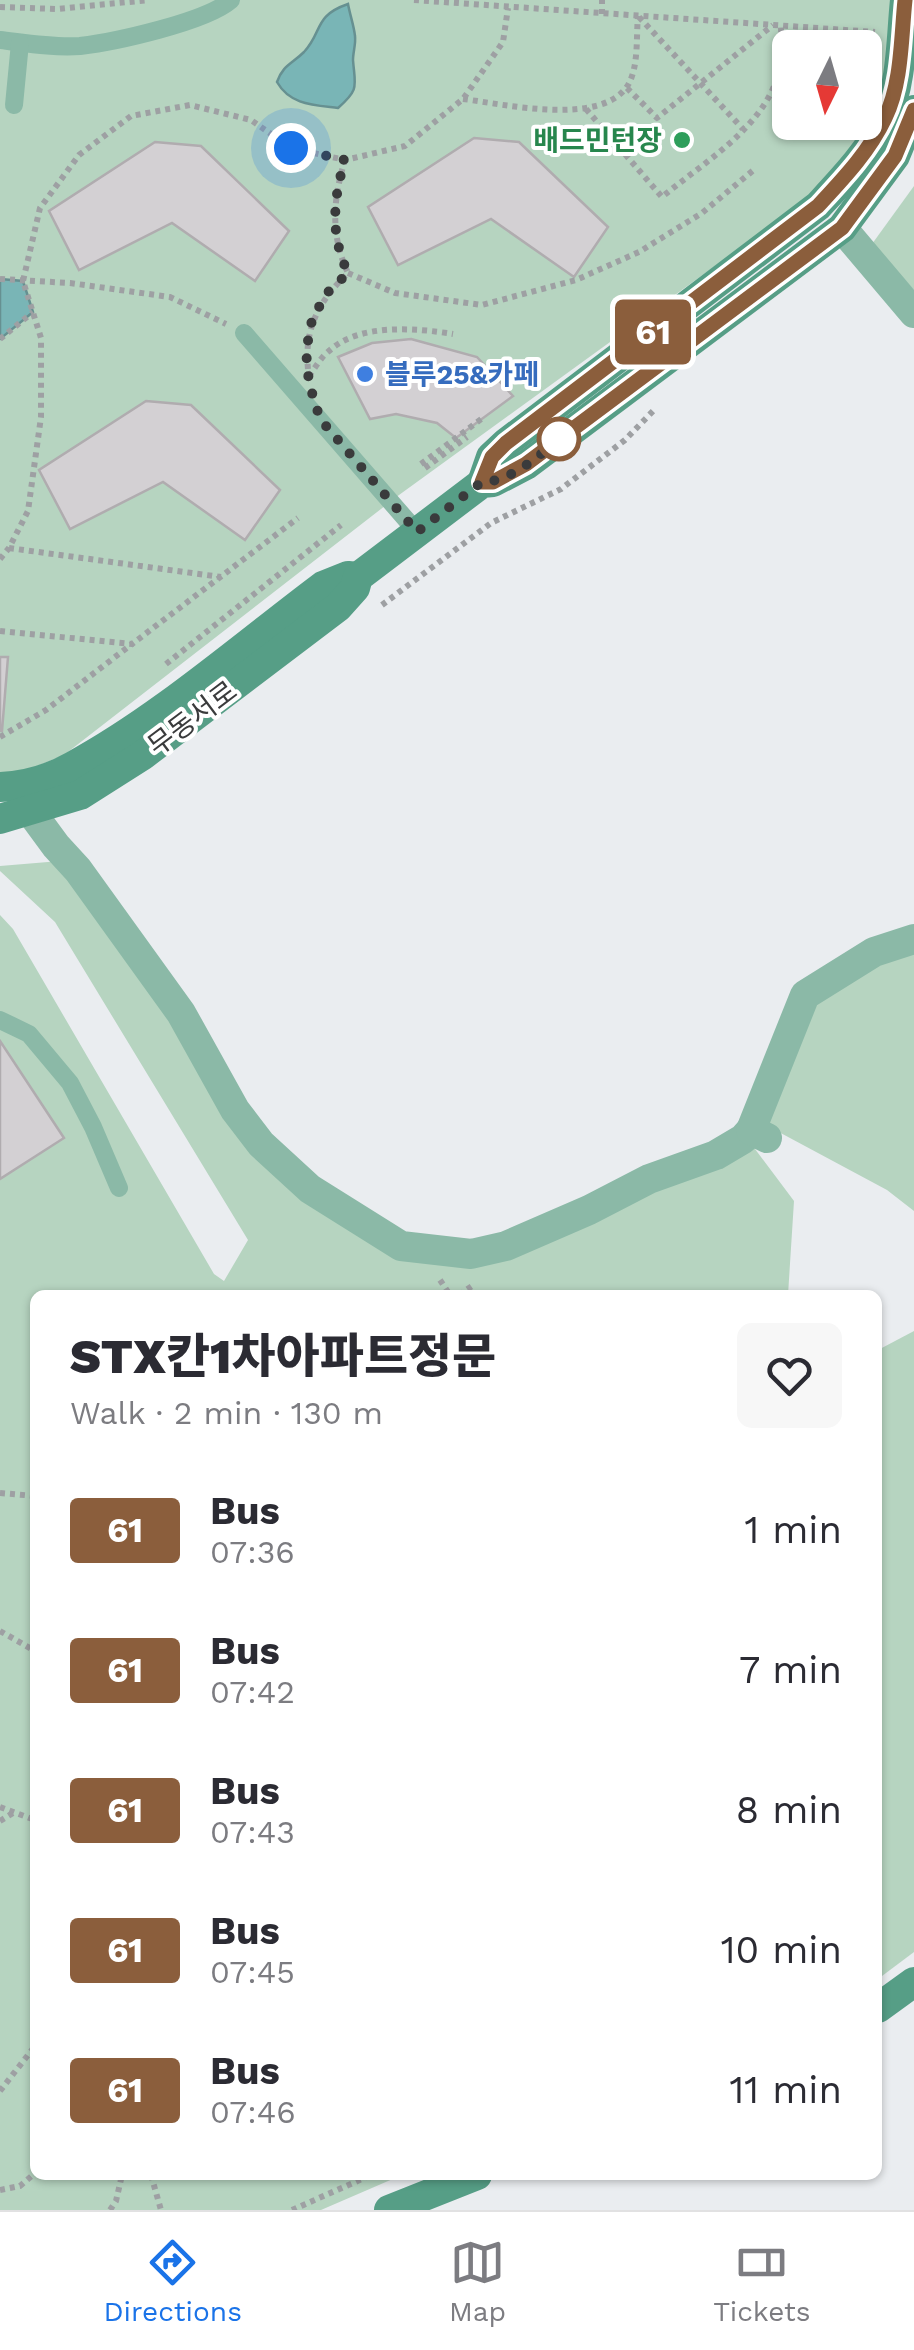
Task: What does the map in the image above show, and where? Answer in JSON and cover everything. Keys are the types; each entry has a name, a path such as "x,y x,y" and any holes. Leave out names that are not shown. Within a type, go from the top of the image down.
{"main road":[{"name":"무동서로","path":"0,819 80,795 143,755 338,607 355,588 358,577 482,482 492,457 506,443 818,206 849,172 887,115 898,70 905,0"},
{"name":"무동서로","path":"482,482 493,482 526,464 842,228 895,156 914,110"},
{"name":"무동서로","path":"0,787 26,786 72,767 162,707 323,586 348,576 358,577"},
{"path":"882,2005 914,1982"},
{"path":"388,2210 464,2180"}],"street":[{"path":"842,228 914,312"},
{"path":"31,812 181,1013 235,1110 261,1144 310,1189 402,1246 471,1254 506,1246 590,1210 649,1179 760,1134 805,994 874,952 914,939"}],"lane":[{"path":"0,40 78,46 159,29 220,9 231,0"},
{"path":"14,104 20,42"},
{"path":"244,334 417,532"},
{"path":"0,1020 29,1034 70,1083 119,1188"}],"path":[{"path":"0,7 56,10 149,0"},
{"path":"414,0 848,30"},
{"path":"602,0 602,14"},
{"path":"1,557 10,548 28,511 41,417 41,338 23,282 40,208 79,156 130,116 190,105 252,120 291,148 345,160 404,146 463,99 503,42 508,8"},
{"path":"463,99 594,110 626,88 634,66 638,16"},
{"path":"638,16 743,129"},
{"path":"586,110 662,196 766,106 780,70 777,25"},
{"path":"626,88 657,118 777,25"},
{"path":"345,160 338,181 334,219 336,248 348,273 395,293 482,305 576,280 640,252 702,212 756,168"},
{"path":"320,419 308,377 306,351 312,320 326,294 348,273"},
{"path":"0,279 170,296 244,334"},
{"path":"0,340 33,312"},
{"path":"308,377 330,348 367,333 409,327 453,334"},
{"path":"370,614 492,523 561,490 625,440 658,405"},
{"path":"0,737 46,710 298,518"},
{"path":"158,670 341,525"},
{"path":"10,548 221,576"},
{"path":"0,631 132,644"},
{"path":"0,1493 30,1496"},
{"path":"0,1631 30,1647"},
{"path":"0,1807 30,1818"},
{"path":"0,1822 13,1813"},
{"path":"0,2091 30,2052"},
{"path":"0,2190 20,2186 30,2177"},
{"path":"110,2210 120,2180"},
{"path":"152,2180 161,2210"},
{"path":"292,2210 360,2180"}],"green space":[{"path":"0,0 893,0 882,81 882,30 772,30 772,140 858,140 806,200 399,495 64,755 20,773 0,773"},
{"path":"914,186 914,290 872,244"},
{"path":"60,861 117,933 237,1125 442,1257 749,1141 794,1201 788,1290 30,1290 30,2180 390,2180 321,2210 0,2210 0,915 13,929 214,1274 224,1281 248,1240 55,922 0,871 0,866"},
{"path":"914,946 914,1211 887,1190 760,1122 811,998"},
{"path":"914,1331 914,1952 882,1976 882,1348"}],"water":[{"path":"348,4 355,39 354,87 350,96 338,108 303,102 289,95 277,82 282,72 310,45 324,19"},
{"path":"0,279 23,281 33,312 0,339"}],"building":[{"path":"474,138 519,142 608,227 574,277 491,219 398,265 368,207"},
{"path":"155,142 201,146 289,231 255,281 172,223 79,270 49,211"},
{"path":"411,339 477,357 513,396 456,438 437,423 396,414 370,419 338,357 372,343"},
{"path":"146,401 191,405 280,490 245,540 163,482 70,529 39,470"},
{"path":"0,657 8,657 2,731 0,731"},
{"path":"0,1041 64,1138 0,1179"}],"bus line":[{"name":"61","path":"905,0 898,70 887,115 861,158 818,206 506,443 492,457 482,482 493,482 526,464 842,228 895,156 914,110"}],"place":[{"name":"배드민턴장","path":"682,140"},
{"name":"블루25&카페","path":"365,374"}],"route":[{"path":"291,148 345,160 338,181 334,219 336,248 348,273 326,294 312,320 306,351 309,383 320,419 417,532 482,482 493,482 514,472 559,439"}]}
